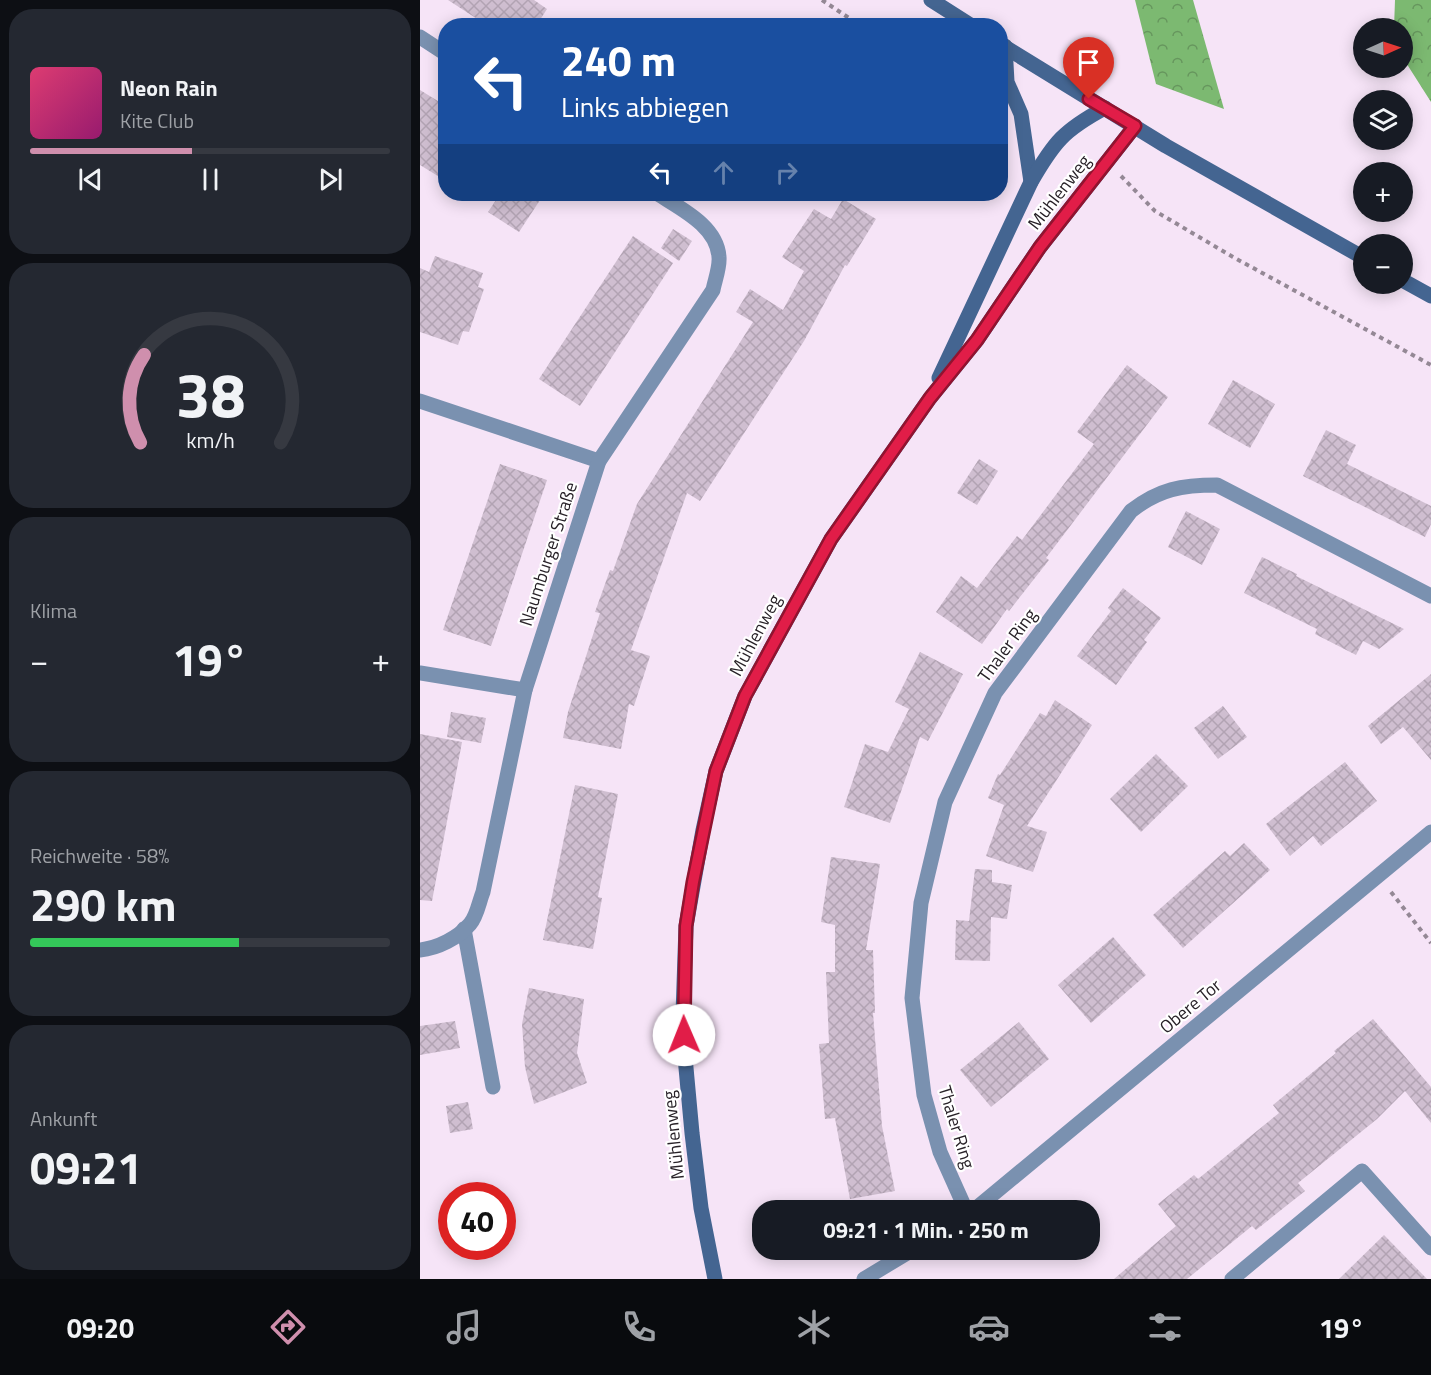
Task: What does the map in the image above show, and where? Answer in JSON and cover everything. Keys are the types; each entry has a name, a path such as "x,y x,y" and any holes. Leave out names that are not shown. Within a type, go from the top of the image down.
{"street":[{"path":"931,0 959,18"},
{"path":"420,37 438,49"},
{"path":"1008,48 1135,126 1353,252"},
{"path":"1008,82 1021,114 1031,182"},
{"name":"Mühlenweg","path":"930,398 1031,182 1046,155 1064,134 1105,108"},
{"name":"Mühlenweg","path":"715,1279 701,1208 692,1133 683,1014 686,926 716,771 745,696 825,549 930,398 977,340 1040,247 1135,126"},
{"name":"Naumburger Straße","path":"420,950 430,949 453,938 471,922 483,892 525,690 599,461 712,290 720,257 711,232 669,201"},
{"path":"1413,286 1431,296"},
{"path":"420,401 599,461"},
{"name":"Thaler Ring","path":"962,1200 940,1152 924,1095 912,998 921,903 945,802 995,693 1131,511 1148,498 1165,491 1190,485 1217,485 1396,580 1431,596"},
{"path":"420,673 525,690"},
{"name":"Obere Tor","path":"986,1200 1431,832"},
{"path":"464,929 493,1087"},
{"path":"1232,1279 1362,1172 1431,1248"},
{"path":"864,1279 895,1260"}],"path":[{"path":"822,0 849,18"},
{"path":"1107,163 1131,184 1155,211 1233,257 1431,365"},
{"path":"1377,875 1431,943"}],"green space":[{"path":"1135,0 1193,0 1224,109 1156,84"},
{"path":"1395,0 1431,0 1431,102 1413,74 1413,18 1394,18"}],"building":[{"path":"448,0 534,0 547,9 541,18 476,18"},
{"path":"420,90 438,101 438,176 420,165"},
{"path":"495,201 539,201 519,232 488,212"},
{"path":"842,201 846,201 876,219 847,266 845,265 804,341 700,501 687,493 631,650 650,656 634,706 629,704 621,749 563,738 568,712 600,613 595,612 610,570 613,571 637,504 753,322 736,312 750,289 783,310 804,271 782,257 814,209 831,219"},
{"path":"673,229 692,241 679,261 661,248"},
{"path":"633,236 673,263 580,406 539,379"},
{"path":"435,256 483,273 478,287 484,289 469,332 463,331 458,345 420,332 420,268 429,272"},
{"path":"1127,365 1168,397 1046,558 1049,560 1009,611 1007,609 982,644 936,612 961,576 977,588 1017,536 1022,540 1094,444 1077,432"},
{"path":"1233,380 1275,404 1250,448 1208,424"},
{"path":"1326,430 1356,445 1347,464 1431,506 1431,524 1425,537 1303,476"},
{"path":"979,459 998,471 977,505 957,493"},
{"path":"500,464 547,480 491,646 443,630"},
{"path":"1186,511 1220,529 1202,565 1168,547"},
{"path":"1262,557 1404,629 1379,649 1363,641 1356,655 1315,634 1317,629 1244,593"},
{"path":"1123,588 1161,618 1144,640 1147,642 1116,685 1077,656 1111,611 1108,608"},
{"path":"920,652 963,674 928,741 920,737 890,823 844,807 865,744 888,752 909,709 895,702"},
{"path":"1431,674 1431,760 1403,727 1381,744 1368,726"},
{"path":"1055,700 1092,725 1027,826 1047,832 1033,872 986,856 1004,805 988,798 998,774 1000,775 1040,713 1046,716"},
{"path":"1223,706 1247,737 1218,759 1194,728"},
{"path":"451,712 486,718 481,743 447,737"},
{"path":"420,734 462,742 432,901 420,900"},
{"path":"1156,754 1188,786 1141,832 1110,799"},
{"path":"1345,762 1377,801 1321,846 1313,836 1290,856 1266,824"},
{"path":"575,785 618,794 598,897 602,898 593,949 543,940"},
{"path":"1244,843 1270,870 1183,948 1153,915 1225,851 1230,856"},
{"path":"831,857 880,864 866,950 873,950 875,1013 873,1013 882,1126 895,1191 850,1199 835,1118 825,1119 819,1044 829,1043 826,972 835,972 835,925 821,922"},
{"path":"975,869 992,870 992,882 1012,885 1007,919 991,917 990,961 955,960 956,920 969,921"},
{"path":"1113,937 1146,975 1091,1023 1058,985"},
{"path":"529,988 584,999 577,1053 587,1083 534,1104 525,1067 522,1024"},
{"path":"1373,1019 1431,1087 1431,1123 1405,1091 1377,1119 1298,1183 1305,1191 1256,1230 1252,1226 1187,1279 1114,1279 1176,1226 1158,1204 1194,1175 1198,1179 1279,1113 1273,1105"},
{"path":"455,1021 460,1048 420,1055 420,1026"},
{"path":"1019,1022 1049,1059 991,1107 960,1070"},
{"path":"468,1102 473,1129 450,1133 446,1106"},
{"path":"1384,1235 1427,1279 1339,1279"}],"route":[{"path":"684,1035 686,926 693,882 716,771 745,696 831,539 930,398 977,340 1040,247 1135,126 1089,99"}]}
